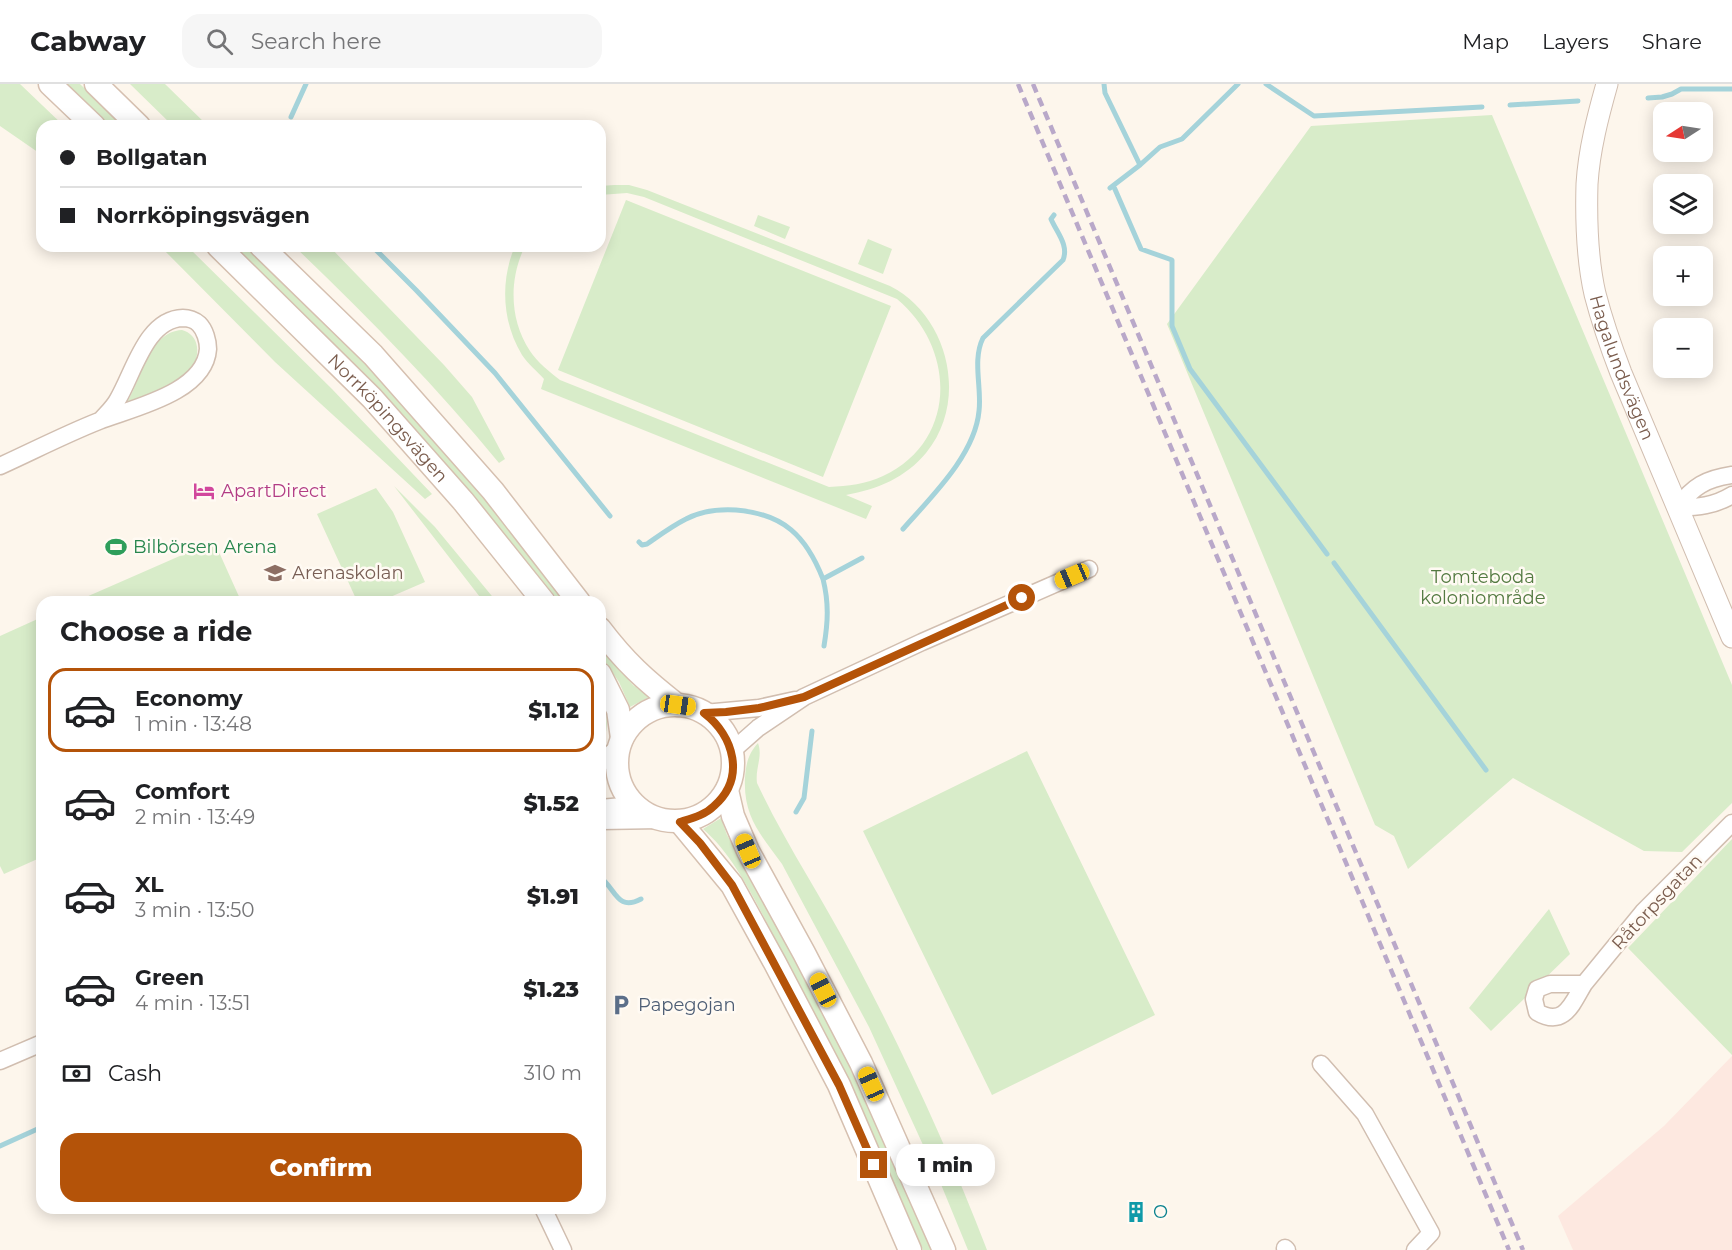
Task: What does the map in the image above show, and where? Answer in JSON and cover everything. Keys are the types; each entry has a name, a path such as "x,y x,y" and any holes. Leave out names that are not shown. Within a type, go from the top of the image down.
{"main road":[{"path":"50,84 88,120"},
{"path":"96,84 133,120"},
{"name":"Norrköpingsvägen","path":"224,252 372,398 463,501 539,596"},
{"name":"Norrköpingsvägen","path":"267,252 373,355 493,491 574,596"},
{"path":"606,637 622,658 646,681 678,705"},
{"path":"606,686 618,710 621,742"},
{"path":"670,821 699,817 714,807 727,790 732,772 732,751 722,729 704,713 678,705 665,706 644,714 628,729 617,757 618,778 622,788 634,805 646,814 670,821 700,843 732,885 776,963 839,1085 910,1250"},
{"path":"727,790 733,816 748,851 861,1064 944,1250"}],"street":[{"name":"Hagalundsvägen","path":"1607,84 1595,130 1587,183 1588,242 1594,292 1611,346 1732,637"},
{"path":"0,466 101,420 125,413 177,390 200,371 206,359 208,346 206,334 199,324 188,318 175,318 158,327 150,337 117,402 101,420"},
{"path":"1677,508 1695,487 1715,478 1732,475"},
{"path":"1677,508 1704,507 1719,503 1732,495"},
{"path":"732,751 758,728 804,697 1089,569"},
{"path":"704,713 759,708 804,697"},
{"path":"606,758 621,742"},
{"path":"606,807 634,805"},
{"path":"606,821 670,821"},
{"name":"Råtorpsgatan","path":"1584,984 1643,912 1732,823"},
{"path":"0,1062 36,1046"},
{"path":"1321,1064 1365,1114 1431,1233 1414,1250"},
{"path":"546,1214 563,1250"},
{"path":"900,1226 904,1250"}],"shaded area":[{"path":"1732,1056 1732,1250 1573,1250 1558,1216 1664,1126"}],"green space":[{"path":"0,84 20,84 58,120 36,120 36,151 0,126"},
{"path":"67,84 80,84 117,120 104,120"},
{"path":"130,84 165,84 202,120 167,120"},
{"name":"Tomteboda koloniområde","path":"1492,115 1732,685 1732,803 1682,852 1644,851 1513,778 1408,869 1394,836 1375,825 1167,324 1311,126"},
{"path":"629,185 647,190 890,286 910,300 927,317 939,338 946,361 949,385 947,409 939,432 918,462 900,476 880,486 846,495 872,506 866,519 541,389 544,379 522,355 510,329 507,315 505,287 513,252 523,252 514,285 518,326 533,355 560,380 829,487 870,481 883,476 908,460 925,440 936,418 940,393 938,367 930,342 916,319 897,299 644,197 627,193 606,195 606,186"},
{"path":"626,200 891,306 823,477 558,370"},
{"path":"758,215 790,227 785,239 754,226"},
{"path":"868,239 892,249 883,274 858,264"},
{"path":"166,252 193,252 332,389 432,494 425,499 275,362"},
{"path":"239,252 251,252 348,346 404,405 515,533 560,596 555,596 454,473 404,418"},
{"path":"300,252 335,252 472,397 505,459 499,463 451,406 348,298"},
{"path":"182,330 192,336 197,347 196,359 191,369 172,385 125,405 153,349 170,333"},
{"path":"394,486 435,527 492,596 479,596"},
{"path":"376,488 393,512 425,582 393,596 355,596 317,514"},
{"path":"214,541 239,596 88,596"},
{"path":"36,620 36,860 4,874 0,866 0,636"},
{"path":"606,655 633,685 649,697 630,707 619,682 606,663"},
{"path":"758,743 760,753 757,783 891,1030 941,1139 987,1250 968,1250 940,1182 869,1027 782,864 750,815 745,792 745,773 750,755"},
{"path":"1027,751 1155,1015 992,1095 863,831"},
{"path":"721,818 727,835 841,1046 892,1155 932,1250 923,1250 856,1101 757,904 727,855 703,829"},
{"path":"1732,839 1732,1055 1628,948"},
{"path":"1549,909 1570,954 1491,1031 1469,1008"}],"waterway":[{"path":"291,117 306,84"},
{"path":"1104,84 1105,93 1140,165"},
{"path":"1110,188 1160,147 1182,139 1238,84"},
{"path":"1266,84 1314,116 1482,107"},
{"path":"1648,98 1662,97 1681,89 1732,89"},
{"path":"1510,105 1578,101"},
{"path":"1114,187 1141,249 1172,260 1172,326 1190,369 1327,554"},
{"path":"903,529 950,475 969,444 979,411 978,355 983,338 1063,260 1062,239 1051,219 1054,215"},
{"path":"378,252 495,373 610,516"},
{"path":"639,542 642,545 647,544 681,522 704,512 717,510 753,512 780,522 801,539 823,579"},
{"path":"824,646 827,612 823,579 862,558"},
{"path":"1334,563 1486,770"},
{"path":"796,812 804,798 812,731"},
{"path":"606,883 622,901 627,903 641,899"},
{"path":"0,1146 36,1130"}],"railway":[{"path":"1018,84 1509,1250"},
{"path":"1033,84 1523,1250"}],"place":[{"name":"ApartDirect","path":"204,491"},
{"name":"Bilbörsen Arena","path":"116,547"},
{"name":"Arenaskolan","path":"275,573"},
{"name":"Papegojan","path":"621,1005"},
{"name":"O","path":"1136,1212"}],"route":[{"path":"874,1165 839,1085 776,963 732,885 700,843 680,822 699,817 714,807 727,790 732,772 732,751 728,740 714,720 704,713 759,708 804,697 1022,598"}]}
